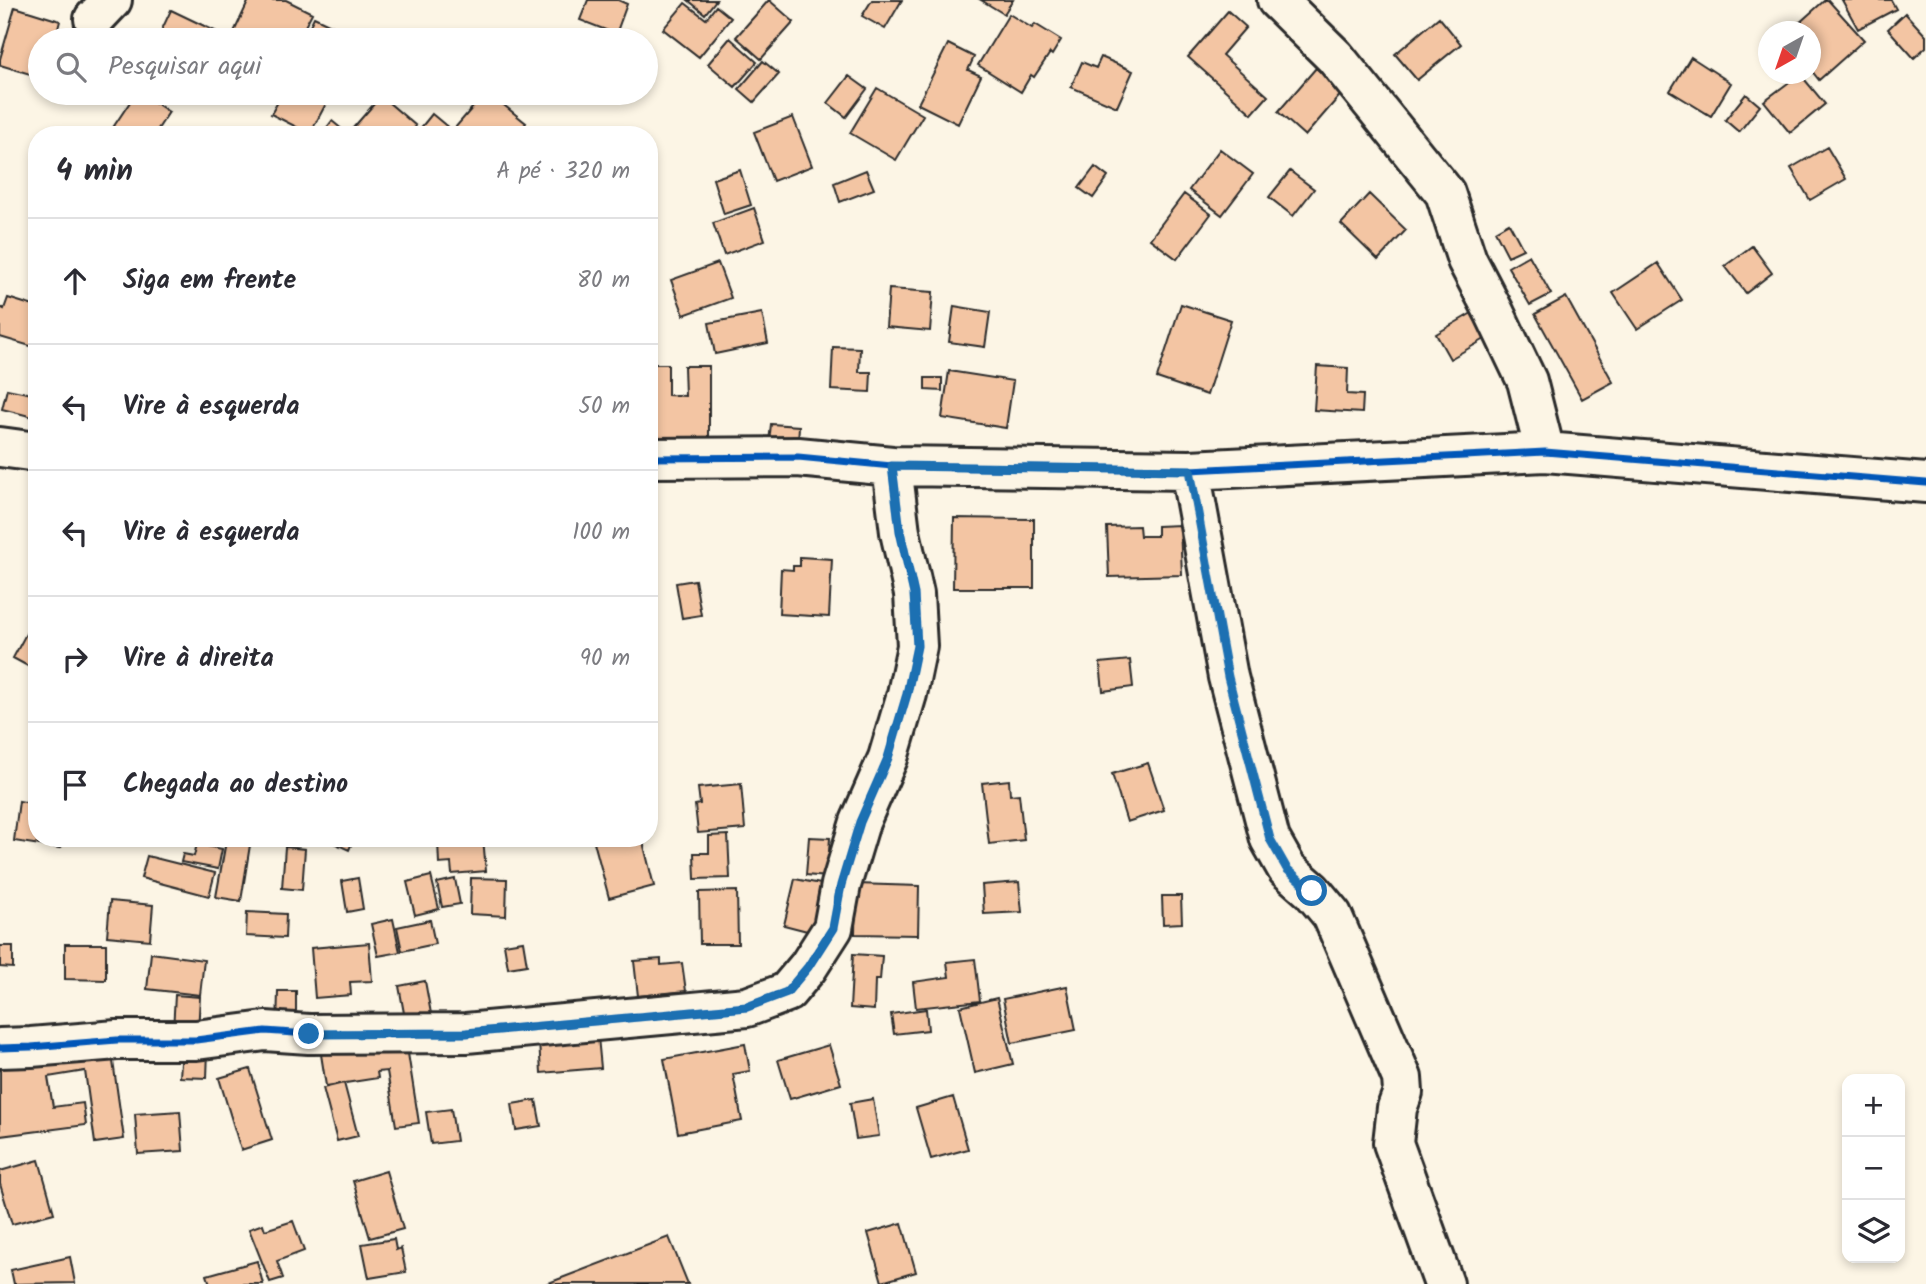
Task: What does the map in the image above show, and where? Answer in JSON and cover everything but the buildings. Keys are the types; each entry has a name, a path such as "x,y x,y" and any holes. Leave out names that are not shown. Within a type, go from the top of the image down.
{"street":[{"path":"1277,0 1335,57 1445,193 1467,260 1527,380 1545,452"},
{"path":"0,447 28,451"},
{"path":"658,458 798,457 892,466 1190,470 1545,452 1926,483"},
{"path":"0,1048 117,1040 196,1040 265,1031 309,1034 466,1033 747,1007 787,992 808,967 833,928 841,885 860,822 888,758 907,694 917,646 914,594 900,531 892,466"},
{"path":"1190,470 1228,677 1270,839 1287,869 1312,891 1332,915 1402,1078 1403,1092 1397,1108 1394,1143 1444,1284"}],"cycle path":[{"path":"658,458 798,457 892,466 1190,470 1545,452 1926,483"},
{"path":"0,1048 117,1040 196,1040 265,1031 309,1034 466,1033 747,1007 787,992 808,967 833,928 841,885 860,822 888,758 907,694 917,646 914,594 900,532 892,466"}],"route":[{"path":"309,1034 466,1033 747,1007 787,992 808,967 833,928 841,885 860,822 888,758 907,694 917,646 914,594 900,531 892,466 1190,470 1228,677 1270,839 1287,869 1312,891"}]}
